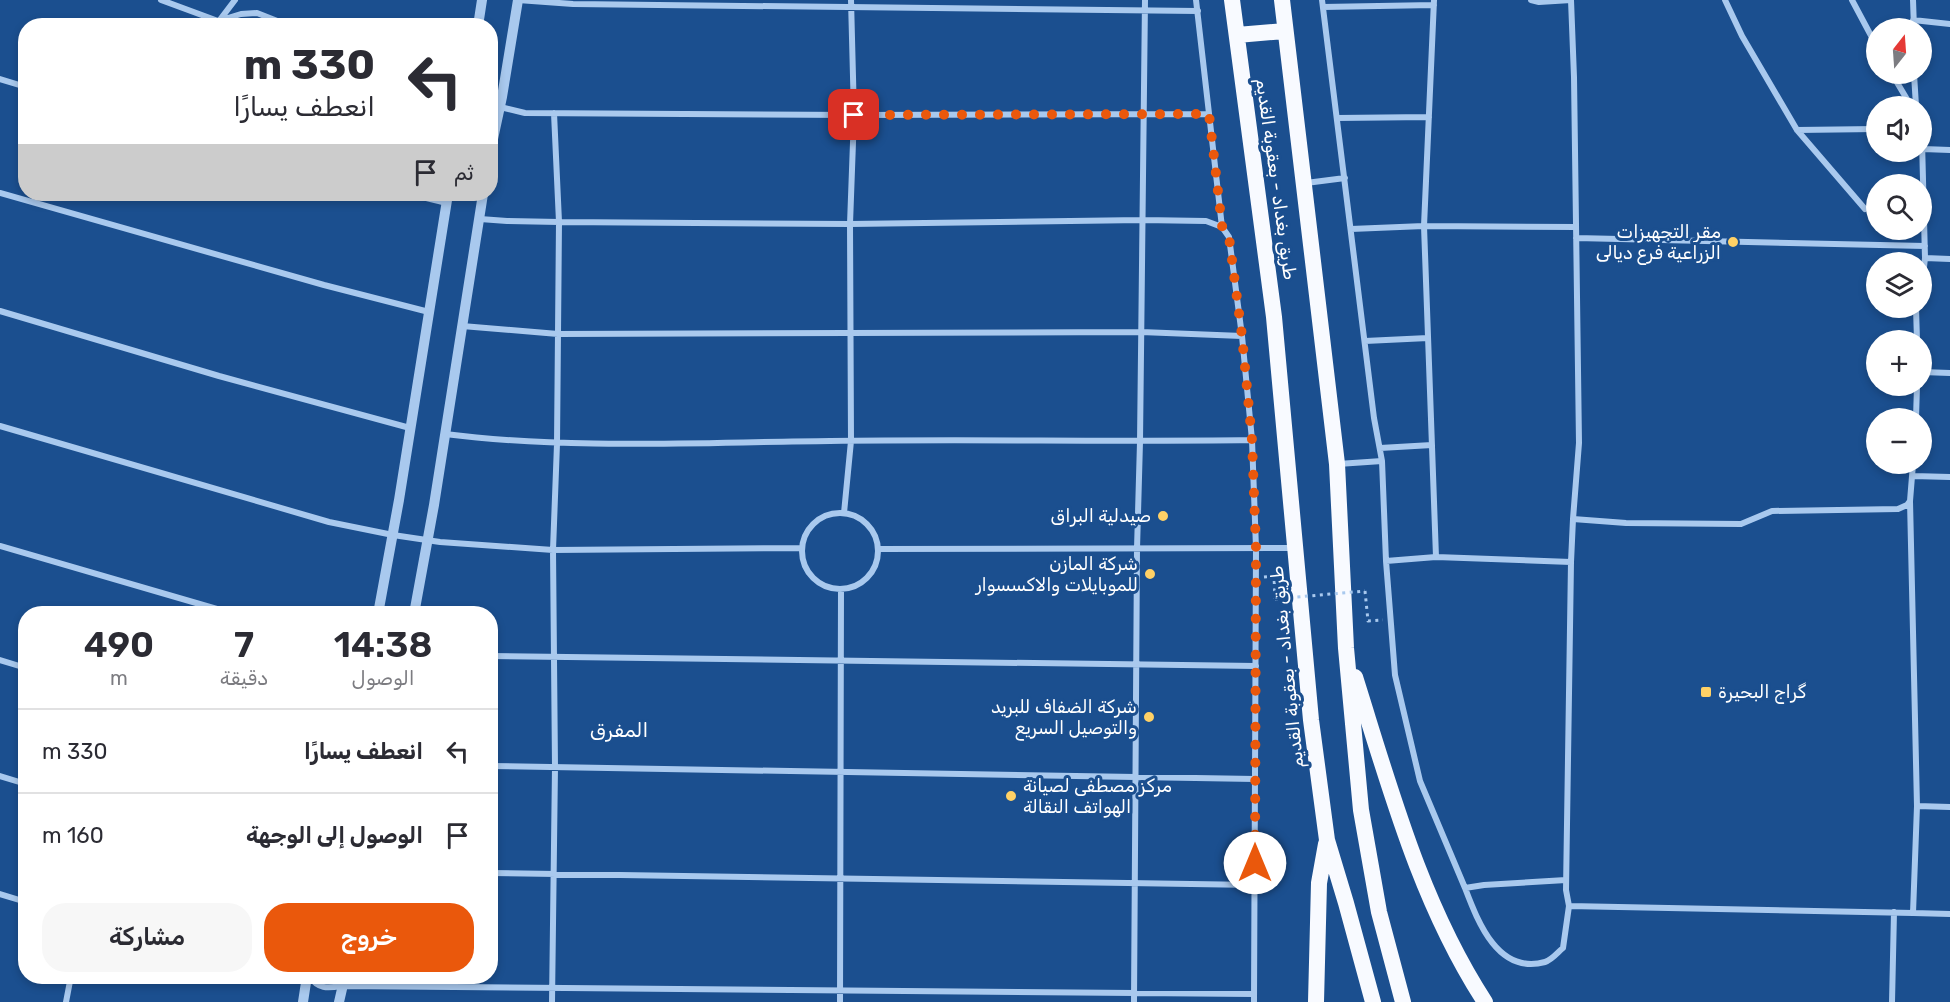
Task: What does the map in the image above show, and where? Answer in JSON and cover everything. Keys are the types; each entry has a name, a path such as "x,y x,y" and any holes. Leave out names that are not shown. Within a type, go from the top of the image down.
{"highway":[{"name":"طريق بغداد - بعقوبة القديم","path":"1232,0 1274,317 1311,720 1327,840 1373,1002"},
{"name":"طريق بغداد - بعقوبة القديم","path":"1282,0 1337,464 1346,648 1361,810 1379,912 1403,1002"},
{"path":"1237,35 1285,31"},
{"path":"1346,648 1419,871 1444,929 1485,1002"},
{"path":"1316,1002 1319,883 1327,840"}],"street":[{"path":"162,0 210,18"},
{"path":"220,18 235,0"},
{"path":"479,18 482,0"},
{"path":"498,116 518,0 573,4 851,4 1198,11"},
{"path":"1134,1002 1144,0"},
{"path":"1196,0 1222,226 1229,237 1242,336 1252,440 1256,548 1254,1002"},
{"path":"1436,557 1424,226 1434,2 1322,4 1374,418 1382,461 1386,561 1395,675 1420,781 1477,920 1494,946 1507,957 1522,964 1547,962 1563,948 1569,906 1566,880 1571,562 1579,443 1576,227 1571,0 1539,2 1531,0"},
{"path":"1725,0 1742,36 1797,129 1865,209"},
{"path":"1852,0 1866,26"},
{"path":"1913,0 1913,18"},
{"path":"844,513 851,441 850,224 854,115 851,4"},
{"path":"228,18 241,14 257,14 268,18"},
{"path":"1932,22 1950,24"},
{"path":"0,80 18,85"},
{"path":"500,107 525,113 1209,114"},
{"path":"552,1002 555,767 553,550 557,444 559,222 554,113"},
{"path":"1337,118 1429,117"},
{"path":"1797,129 1866,129"},
{"path":"1932,149 1950,150"},
{"path":"1923,162 1924,252"},
{"path":"1302,183 1344,178"},
{"path":"0,194 18,199"},
{"path":"25,201 302,279 429,312"},
{"path":"380,606 448,201"},
{"path":"415,606 482,201"},
{"path":"480,219 559,222 850,224 1142,220 1206,221 1222,226"},
{"path":"1351,229 1424,226 1576,227"},
{"path":"1576,238 1924,246"},
{"path":"1932,258 1950,259"},
{"path":"0,311 219,376 410,428"},
{"path":"462,326 558,334 1141,332 1242,336"},
{"path":"1365,341 1428,338"},
{"path":"1932,372 1950,373"},
{"path":"0,426 329,522 393,535 427,540 553,550 802,548"},
{"path":"445,434 557,444 1252,440"},
{"path":"1380,448 1432,445"},
{"path":"1337,464 1382,461"},
{"path":"1913,913 1917,807 1910,501 1913,476 1950,477"},
{"path":"1573,519 1626,523 1741,524 1772,511 1898,509 1910,501"},
{"path":"832,513 844,513 855,516 871,529 876,539 878,559 868,577 851,588 830,588 820,584 812,577 802,558 802,548 811,526 832,513"},
{"path":"0,546 206,606"},
{"path":"878,549 1294,548"},
{"path":"1386,561 1436,557 1571,562"},
{"path":"840,1002 841,589"},
{"path":"498,656 1256,666"},
{"path":"0,660 18,666"},
{"path":"498,766 1255,778"},
{"path":"0,776 18,782"},
{"path":"1917,807 1950,807"},
{"path":"498,873 1255,885"},
{"path":"1465,888 1566,880"},
{"path":"0,894 18,900"},
{"path":"1569,906 1950,914"},
{"path":"1893,1002 1894,912"},
{"path":"66,1002 69,984"},
{"path":"303,1002 306,984"},
{"path":"316,984 322,988 335,984"},
{"path":"339,1002 343,984"},
{"path":"433,984 552,988 1254,994"}],"path":[{"path":"1274,576 1275,599 1365,591 1368,621"}],"place":[{"name":"مقر التجهيزات الزراعية فرع ديالى","path":"1733,242"},
{"name":"صيدلية البراق","path":"1163,516"},
{"name":"شركة المازن للموبايلات والاكسسوار","path":"1150,574"},
{"name":"گراج البحيرة","path":"1706,692"},
{"name":"شركة الضفاف للبريد والتوصيل السريع","path":"1149,717"},
{"name":"مركز مصطفى لصيانة الهواتف النقالة","path":"1011,796"}],"district":[{"name":"المفرق","path":"619,730"}],"route":[{"path":"854,115 1209,114 1222,226 1229,237 1252,440 1256,548 1255,863"}]}
